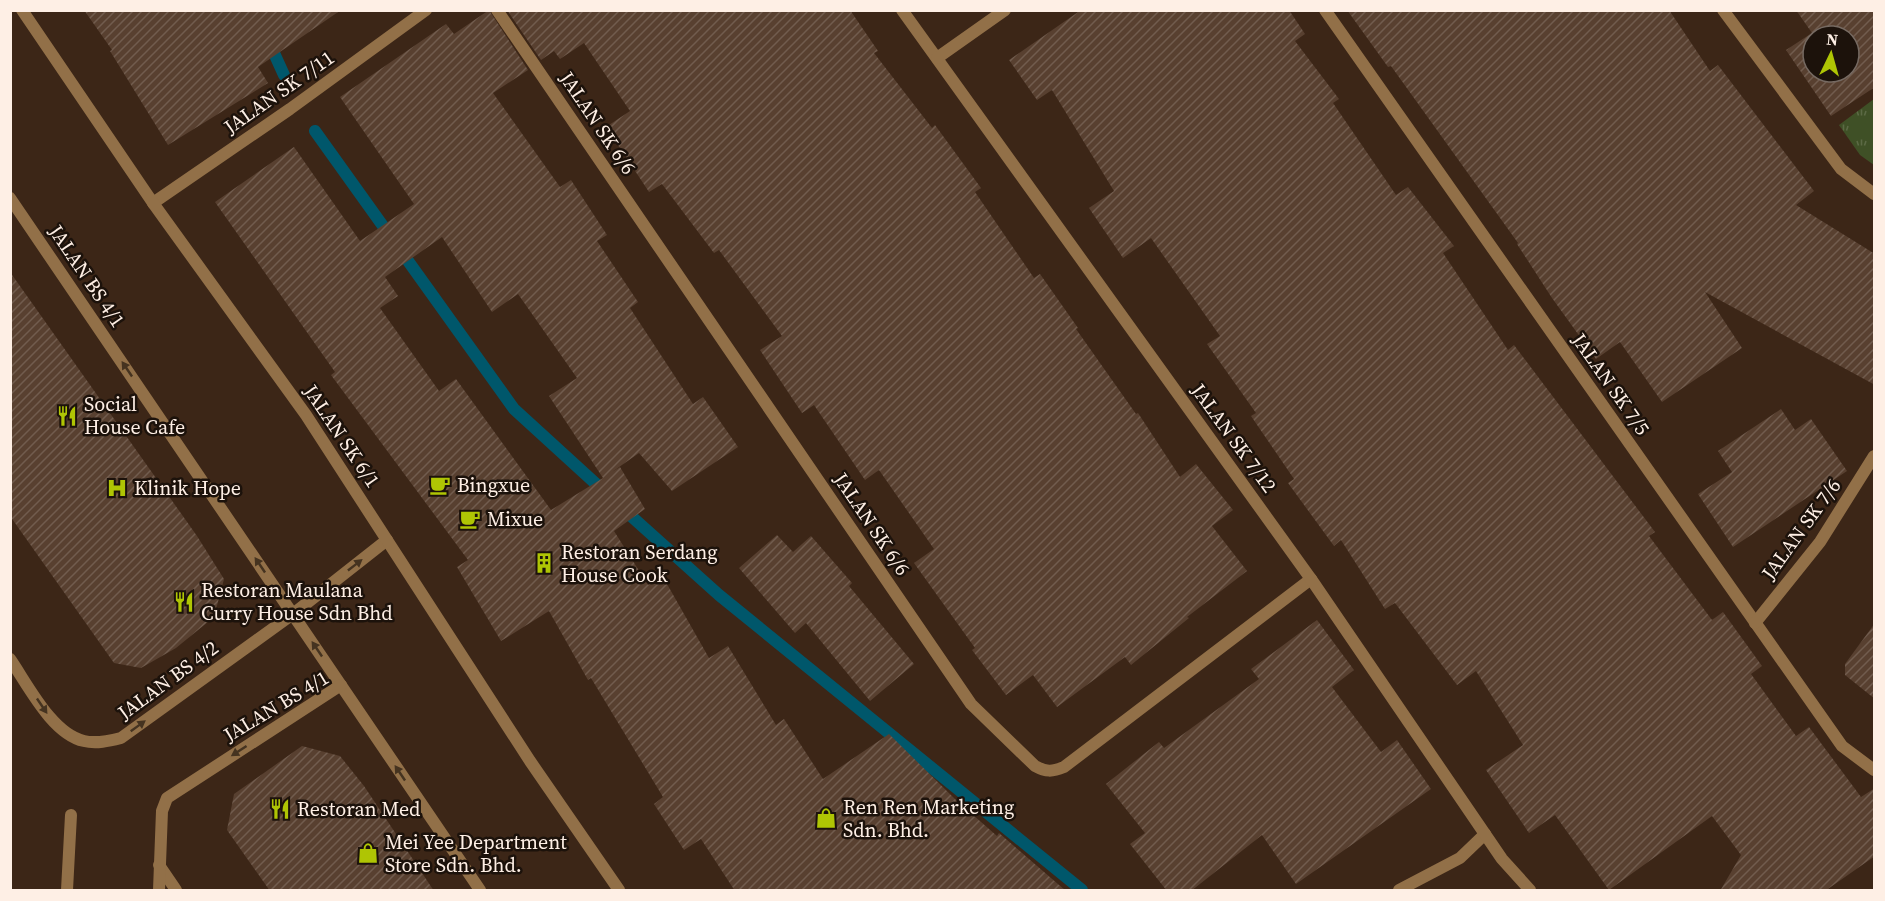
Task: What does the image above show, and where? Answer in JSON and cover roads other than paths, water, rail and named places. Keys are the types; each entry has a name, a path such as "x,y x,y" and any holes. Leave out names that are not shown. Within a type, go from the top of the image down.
{"street":[{"name":"JALAN SK 6/1","path":"22,10 153,203 306,415 530,761 619,891"},
{"name":"JALAN SK 7/11","path":"153,203 290,109 426,10"},
{"name":"JALAN SK 6/6","path":"497,10 971,704 1035,766 1044,771 1054,771 1064,767 1311,579"},
{"name":"JALAN SK 7/12","path":"902,10 1311,579 1502,859 1530,891"},
{"path":"937,58 1005,10"},
{"name":"JALAN SK 7/5","path":"1325,10 1842,746 1875,770"},
{"path":"1723,10 1841,169 1875,194"},
{"name":"JALAN BS 4/1","path":"10,198 480,891"},
{"name":"JALAN SK 7/6","path":"1755,623 1820,542 1875,456"},
{"name":"JALAN BS 4/2","path":"10,659 54,723 66,734 83,741 103,742 121,738 292,614 387,540"},
{"name":"JALAN BS 4/1","path":"159,865 162,811 167,798 341,685"},
{"path":"67,891 71,815"},
{"path":"1399,891 1460,858 1485,834"},
{"path":"159,865 159,891"},
{"path":"159,865 176,891"}],"waterway":[{"path":"269,42 284,75"},
{"path":"315,131 514,409 606,493"},
{"path":"621,507 719,595 1082,890"}],"place":[{"name":"Social House Cafe","path":"67,416"},
{"name":"Bingxue","path":"440,485"},
{"name":"Klinik Hope","path":"117,488"},
{"name":"Mixue","path":"470,519"},
{"name":"Restoran Serdang House Cook","path":"544,563"},
{"name":"Restoran Maulana Curry House Sdn Bhd","path":"184,602"},
{"name":"Restoran Med","path":"280,809"},
{"name":"Ren Ren Marketing Sdn. Bhd.","path":"826,818"},
{"name":"Mei Yee Department Store Sdn. Bhd.","path":"368,853"}]}
